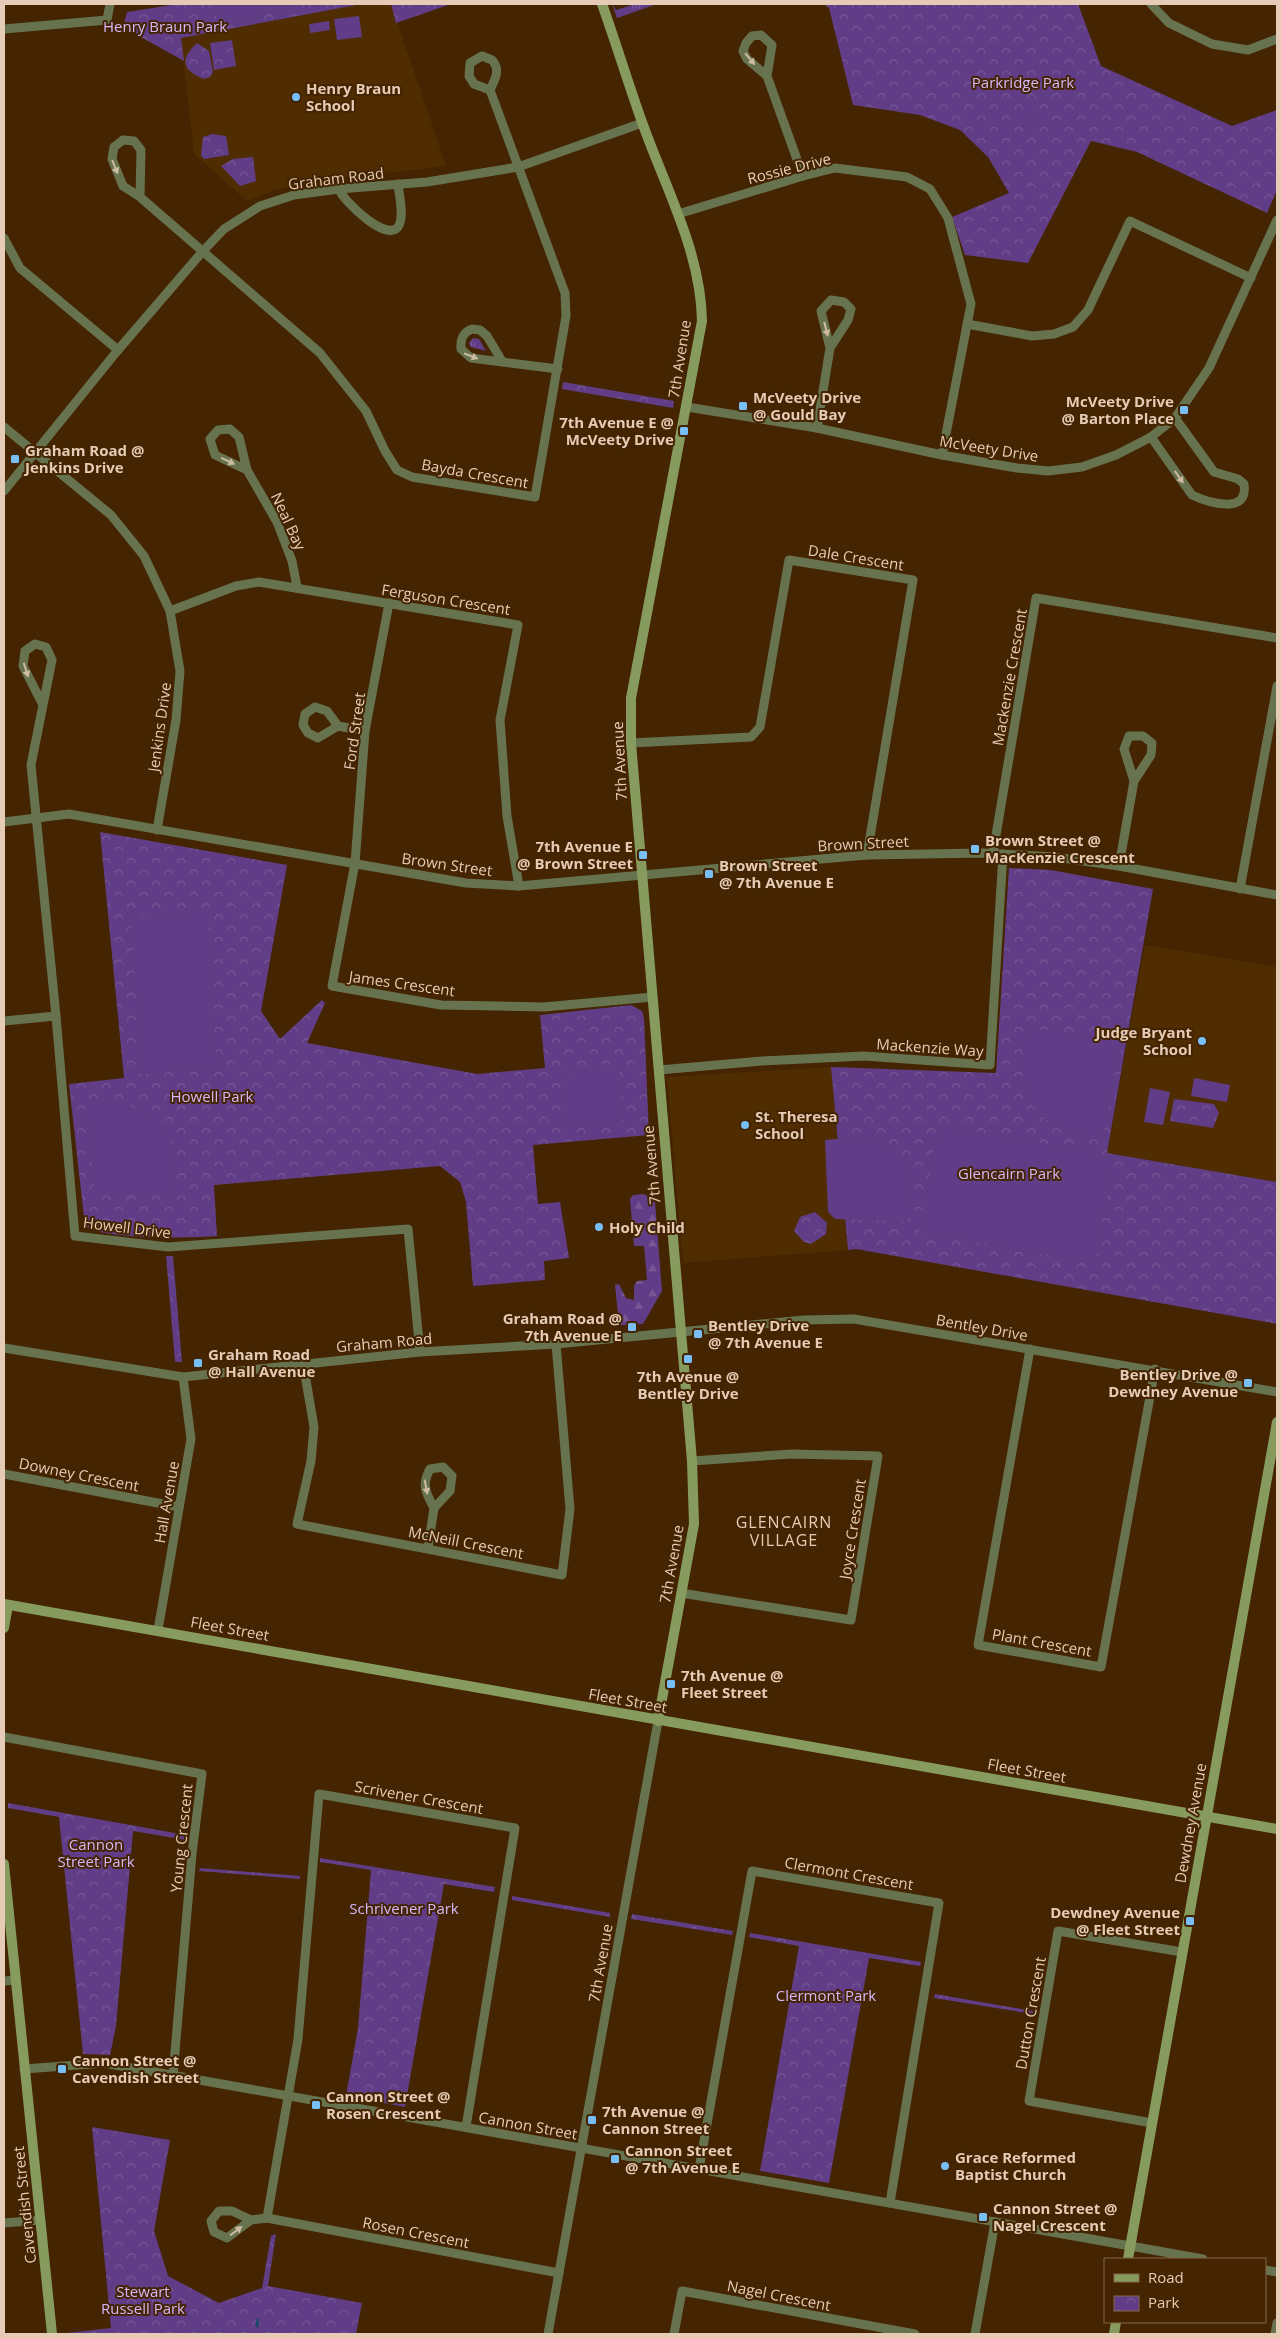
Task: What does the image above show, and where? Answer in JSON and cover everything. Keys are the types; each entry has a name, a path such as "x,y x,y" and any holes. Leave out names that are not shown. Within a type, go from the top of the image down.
{"street":[{"path":"4,29 107,20 110,4"},
{"name":"7th Avenue","path":"548,2334 694,1524 692,1461 631,743 631,698 687,407 702,321 702,296 678,214 642,124 602,4"},
{"path":"1151,4 1169,24 1212,44 1248,50 1277,39"},
{"path":"767,76 803,176"},
{"name":"Bayda Crescent","path":"203,251 320,353 366,411 385,451 398,470 412,477 535,497 566,316 565,294 490,90"},
{"name":"Graham Road","path":"4,491 118,350 203,251 224,230 260,206 294,195 398,184 518,167 642,124"},
{"path":"140,197 141,150 134,141 123,140 114,147 112,159 122,186 140,197 203,251"},
{"name":"Rossie Drive","path":"678,214 835,168 907,178 930,189 948,218 971,304 942,455"},
{"path":"338,189 342,198 382,230 392,231 398,227 401,218 398,184"},
{"name":"McVeety Drive","path":"687,407 817,428 942,455 1017,468 1048,471 1082,467 1116,455 1151,437 1175,418 1209,368 1277,220"},
{"path":"967,324 1032,336 1054,334 1073,327 1088,310 1130,221 1251,278"},
{"path":"4,238 20,268 118,350"},
{"path":"817,428 830,348 821,310 830,300 844,302 850,310 848,320 830,348"},
{"path":"502,361 487,336 480,330 468,330 463,336 461,345 466,356 558,369"},
{"path":"1151,437 1192,495 1203,500 1232,505 1239,503 1243,497 1244,484 1238,479 1214,472 1175,418"},
{"name":"Jenkins Drive","path":"4,427 111,515 144,556 170,610 180,671 176,720 157,830"},
{"name":"Neal Bay","path":"247,470 215,455 210,440 218,430 230,429 239,437 247,470 277,522 292,561 298,587"},
{"name":"Dale Crescent","path":"631,743 751,737 760,728 789,560 913,580 866,855"},
{"name":"Ferguson Crescent","path":"170,610 236,586 259,582 518,625 500,720 508,816 519,886"},
{"name":"Mackenzie Crescent","path":"992,853 1036,598 1277,638"},
{"name":"Ford Street","path":"355,863 365,731 389,603"},
{"name":"Howell Drive","path":"42,703 23,666 26,651 35,644 46,647 52,660 30,765 56,1016 75,1236 168,1248 408,1229 420,1352"},
{"path":"1240,889 1277,686"},
{"path":"338,726 365,731"},
{"path":"1119,866 1134,781 1152,755 1152,743 1143,736 1129,736 1124,749 1134,781"},
{"name":"Brown Street","path":"4,822 69,814 466,883 519,886 866,855 992,853 1055,857 1119,866 1277,896"},
{"name":"Mackenzie Way","path":"659,1070 762,1061 864,1056 990,1065 1003,854"},
{"name":"James Crescent","path":"355,863 332,986 441,1005 544,1007 653,997"},
{"path":"4,1021 56,1016"},
{"name":"Bentley Drive","path":"680,1331 804,1320 854,1319 1277,1392"},
{"name":"Graham Road","path":"4,1348 183,1377 420,1352 556,1344 680,1331"},
{"name":"McNeill Crescent","path":"303,1363 314,1428 311,1461 297,1524 562,1574 570,1509 556,1344"},
{"name":"Plant Crescent","path":"1030,1349 978,1645 1101,1667 1155,1370"},
{"name":"Hall Avenue","path":"158,1630 191,1439 183,1377"},
{"name":"Dewdney Avenue","path":"1128,2258 1277,1422"},
{"name":"Joyce Crescent","path":"681,1593 851,1620 878,1456 792,1454 692,1461"},
{"name":"Downey Crescent","path":"4,1474 179,1506"},
{"path":"428,1548 434,1508"},
{"path":"4,1628 6,1604"},
{"name":"Fleet Street","path":"6,1604 658,1721 1277,1829"},
{"name":"Young Crescent","path":"4,1737 202,1774 192,1854 173,2075"},
{"name":"Scrivener Crescent","path":"287,2096 298,2039 319,1794 515,1828 466,2127"},
{"name":"Cavendish Street","path":"4,1864 52,2334"},
{"name":"Clermont Crescent","path":"700,2169 752,1871 939,1903 890,2203"},
{"name":"Dutton Crescent","path":"1152,2124 1029,2102 1058,1931 1182,1952"},
{"path":"4,1981 15,1980"},
{"name":"Cannon Street","path":"24,2069 96,2062 1197,2258"},
{"path":"268,2218 287,2096"},
{"name":"Rosen Crescent","path":"251,2220 268,2218 559,2273"},
{"path":"4,2223 40,2220"},
{"path":"975,2334 995,2222"},
{"name":"Nagel Crescent","path":"674,2334 682,2291 915,2334"},
{"path":"1275,2334 1277,2323"}],"shaded area":[{"path":"362,4 391,4 446,166 305,182 272,191 247,201 194,154 181,38"},
{"name":"Judge Bryant School","path":"1145,945 1277,967 1277,1182 1107,1153"},
{"path":"831,1067 848,1250 683,1263 667,1077"}],"green space":[{"name":"Henry Braun Park","path":"178,4 362,4 181,38 184,61 123,27 127,12"},
{"path":"217,4 302,4 223,27 216,17"},
{"path":"391,4 451,4 396,23"},
{"path":"612,4 616,10 635,4 657,4 617,18"},
{"name":"Parkridge Park","path":"824,4 1078,4 1101,66 1232,126 1277,110 1277,190 1267,213 1137,152 1091,141 1028,263 965,255 952,217 1009,193 988,157 960,130 920,115 853,105 829,8"},
{"path":"359,16 362,37 337,40 334,19"},
{"path":"329,21 330,30 310,33 309,24"},
{"path":"232,40 236,66 214,70 210,43"},
{"path":"197,43 209,51 213,72 210,77 204,79 196,76 185,64 188,54"},
{"path":"1037,111 1042,126 1031,130 1025,115"},
{"path":"212,134 226,136 229,155 204,159 201,156 203,137"},
{"path":"253,157 256,181 240,186 221,166 233,159"},
{"path":"473,338 479,339 486,351 471,347 469,343"},
{"path":"563,382 674,401 673,408 562,389"},
{"name":"Howell Park","path":"100,832 287,865 261,1011 280,1039 322,1000 325,1003 307,1043 477,1074 545,1068 540,1015 631,1005 642,1011 644,1018 649,1135 533,1145 538,1204 560,1202 569,1258 544,1261 545,1280 473,1286 466,1202 460,1182 440,1166 214,1185 217,1236 128,1236 95,1231 85,1226 69,1084 124,1078"},
{"name":"Glencairn Park","path":"1009,868 1051,870 1153,889 1107,1153 1277,1182 1277,1324 856,1249 848,1250 831,1067 996,1073"},
{"path":"208,911 217,1069 141,1074 131,916"},
{"path":"1026,1028 1116,1037 1121,1046 1102,1141 1078,1135 1058,1127 1043,1117 1032,1106 1026,1092 1022,1074"},
{"path":"619,1068 623,1120 565,1125 561,1073"},
{"path":"1194,1078 1230,1085 1227,1102 1191,1096"},
{"path":"1150,1088 1170,1092 1163,1125 1144,1122"},
{"path":"1174,1099 1214,1104 1219,1113 1213,1128 1170,1121"},
{"path":"125,1103 153,1120 163,1128 169,1138 175,1161 175,1194 100,1192 94,1187 86,1104"},
{"path":"938,1125 1114,1156 1095,1264 919,1232"},
{"path":"859,1137 877,1141 891,1147 901,1155 907,1164 911,1188 907,1221 835,1219 828,1212 825,1140"},
{"path":"644,1194 655,1201 662,1291 643,1324 619,1325 615,1285 619,1284 626,1298 634,1300 634,1286 637,1281 647,1280 644,1246 634,1246 630,1199 633,1195"},
{"path":"815,1212 827,1223 826,1234 811,1244 804,1242 794,1231 800,1217"},
{"path":"166,1256 173,1256 182,1362 175,1362"},
{"name":"Cannon Street Park","path":"8,1803 186,1835 186,1840 133,1831 116,2026 110,2055 83,2054 59,1817 8,1808"},
{"name":"Schrivener Park","path":"320,1858 495,1887 494,1892 444,1884 405,2107 346,2096 358,2028 371,1870 320,1862"},
{"path":"200,1868 300,1876 300,1879 199,1871"},
{"path":"512,1896 610,1913 610,1917 512,1900"},
{"path":"632,1914 733,1931 732,1935 631,1919"},
{"name":"Clermont Park","path":"750,1933 921,1962 920,1966 869,1958 829,2183 760,2171 799,1946 749,1937"},
{"path":"935,1994 1033,2011 1033,2014 934,1998"},
{"name":"Stewart Russell Park","path":"92,2127 170,2140 154,2231 168,2276 219,2303 262,2288 271,2236 276,2234 268,2286 362,2303 356,2334 58,2334 111,2328"}],"waterway":[{"path":"257,2326 258,2320"}],"place":[{"name":"Henry Braun School","path":"296,97"},
{"name":"McVeety Drive @ Gould Bay","path":"743,406"},
{"name":"McVeety Drive @ Barton Place","path":"1184,410"},
{"name":"7th Avenue E @ McVeety Drive","path":"684,431"},
{"name":"Graham Road @ Jenkins Drive","path":"15,459"},
{"name":"Brown Street @ MacKenzie Crescent","path":"975,849"},
{"name":"7th Avenue E @ Brown Street","path":"643,855"},
{"name":"Brown Street @ 7th Avenue E","path":"709,874"},
{"name":"Judge Bryant School","path":"1202,1041"},
{"name":"St. Theresa School","path":"745,1125"},
{"name":"Holy Child","path":"599,1227"},
{"name":"Graham Road @ 7th Avenue E","path":"632,1327"},
{"name":"Bentley Drive @ 7th Avenue E","path":"698,1334"},
{"name":"7th Avenue @ Bentley Drive","path":"688,1359"},
{"name":"Graham Road @ Hall Avenue","path":"198,1363"},
{"name":"Bentley Drive @ Dewdney Avenue","path":"1248,1383"},
{"name":"7th Avenue @ Fleet Street","path":"671,1684"},
{"name":"Dewdney Avenue @ Fleet Street","path":"1190,1921"},
{"name":"Cannon Street @ Cavendish Street","path":"62,2069"},
{"name":"Cannon Street @ Rosen Crescent","path":"316,2105"},
{"name":"7th Avenue @ Cannon Street","path":"592,2120"},
{"name":"Cannon Street @ 7th Avenue E","path":"615,2159"},
{"name":"Grace Reformed Baptist Church","path":"945,2166"},
{"name":"Cannon Street @ Nagel Crescent","path":"983,2217"}],"district":[{"name":"GLENCAIRN VILLAGE","path":"784,1531"}]}
